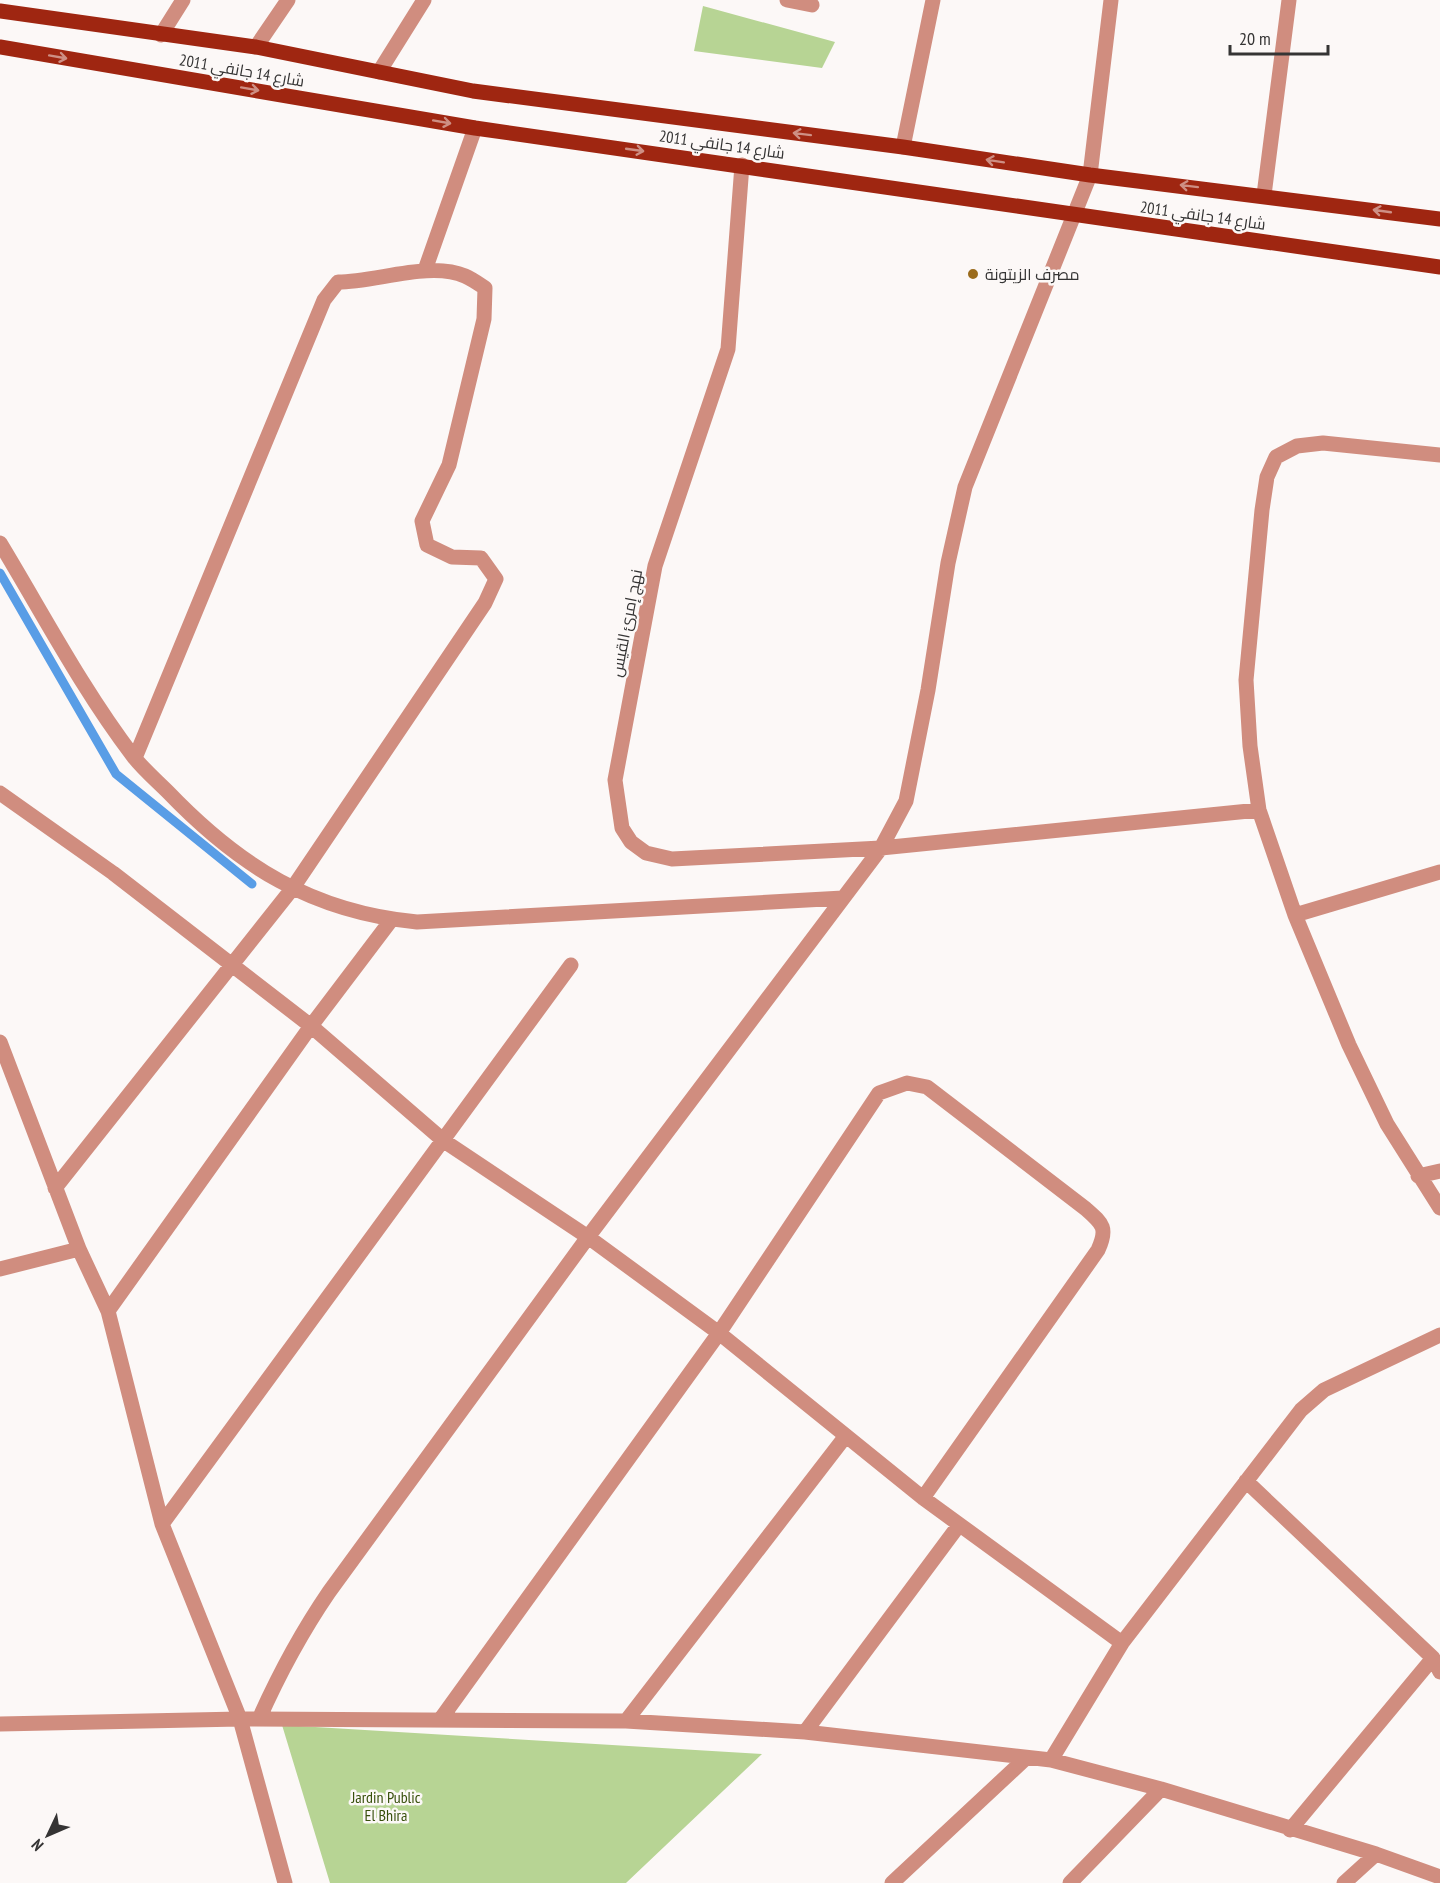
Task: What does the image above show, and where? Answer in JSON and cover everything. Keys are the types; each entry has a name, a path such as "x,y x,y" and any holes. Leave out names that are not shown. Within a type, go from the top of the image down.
{"main road":[{"name":"شارع 14 جانفي 2011","path":"0,11 256,47 473,91 903,147 1090,175 1264,195 1440,219"},
{"name":"شارع 14 جانفي 2011","path":"0,47 475,128 1440,267"}],"street":[{"path":"161,35 183,0"},
{"path":"256,47 288,0"},
{"path":"379,72 424,0"},
{"path":"788,0 812,5"},
{"path":"903,147 933,0"},
{"path":"259,1719 282,1667 301,1632 588,1237 881,848 906,801 928,690 948,563 965,487 1090,175 1111,0"},
{"path":"1264,195 1289,0"},
{"path":"425,270 475,128"},
{"name":"نهج إمرئ القيس","path":"742,165 728,349 656,566 615,780 622,828 631,842 646,853 672,859 881,848 1259,810"},
{"path":"55,1188 230,964 292,889 485,603 496,579 482,558 452,557 427,545 422,521 449,465 484,319 485,288 463,275 425,270 359,282 338,282 324,300 135,758"},
{"path":"1440,454 1323,442 1297,446 1276,457 1267,477 1262,510 1246,680 1250,746 1259,810 1295,915 1349,1045 1387,1124 1440,1208"},
{"path":"0,543 98,708 135,758 229,850 292,889 392,919 417,922 843,898"},
{"path":"0,793 113,873 311,1026 444,1141 588,1237 718,1333 923,1498 1122,1643"},
{"path":"1295,915 1440,872"},
{"path":"108,1311 311,1026 392,919"},
{"path":"162,1524 571,965"},
{"path":"1,1047 79,1249 108,1311 162,1524 240,1719 285,1883"},
{"path":"440,1720 718,1333 879,1093 896,1084 916,1083 927,1087 1086,1209 1101,1222 1104,1236 1098,1250 923,1498"},
{"path":"1418,1176 1440,1172"},
{"path":"0,1269 79,1249"},
{"path":"1051,1760 1122,1643 1300,1410 1324,1390 1440,1335"},
{"path":"626,1721 845,1437"},
{"path":"1246,1480 1437,1665 1290,1830"},
{"path":"805,1732 959,1525"},
{"path":"0,1724 240,1719 626,1721 805,1732 1051,1760 1161,1789 1290,1830 1376,1854 1440,1877"},
{"path":"892,1883 1025,1758"},
{"path":"1070,1883 1161,1789"},
{"path":"1344,1883 1376,1854"}],"green space":[{"path":"703,6 835,42 822,68 694,51"},
{"name":"Jardin Public El Bhira","path":"282,1725 762,1754 626,1883 330,1883"}],"waterway":[{"path":"0,573 116,774 252,884"}],"place":[{"name":"مصرف الزيتونة","path":"973,274"}]}
